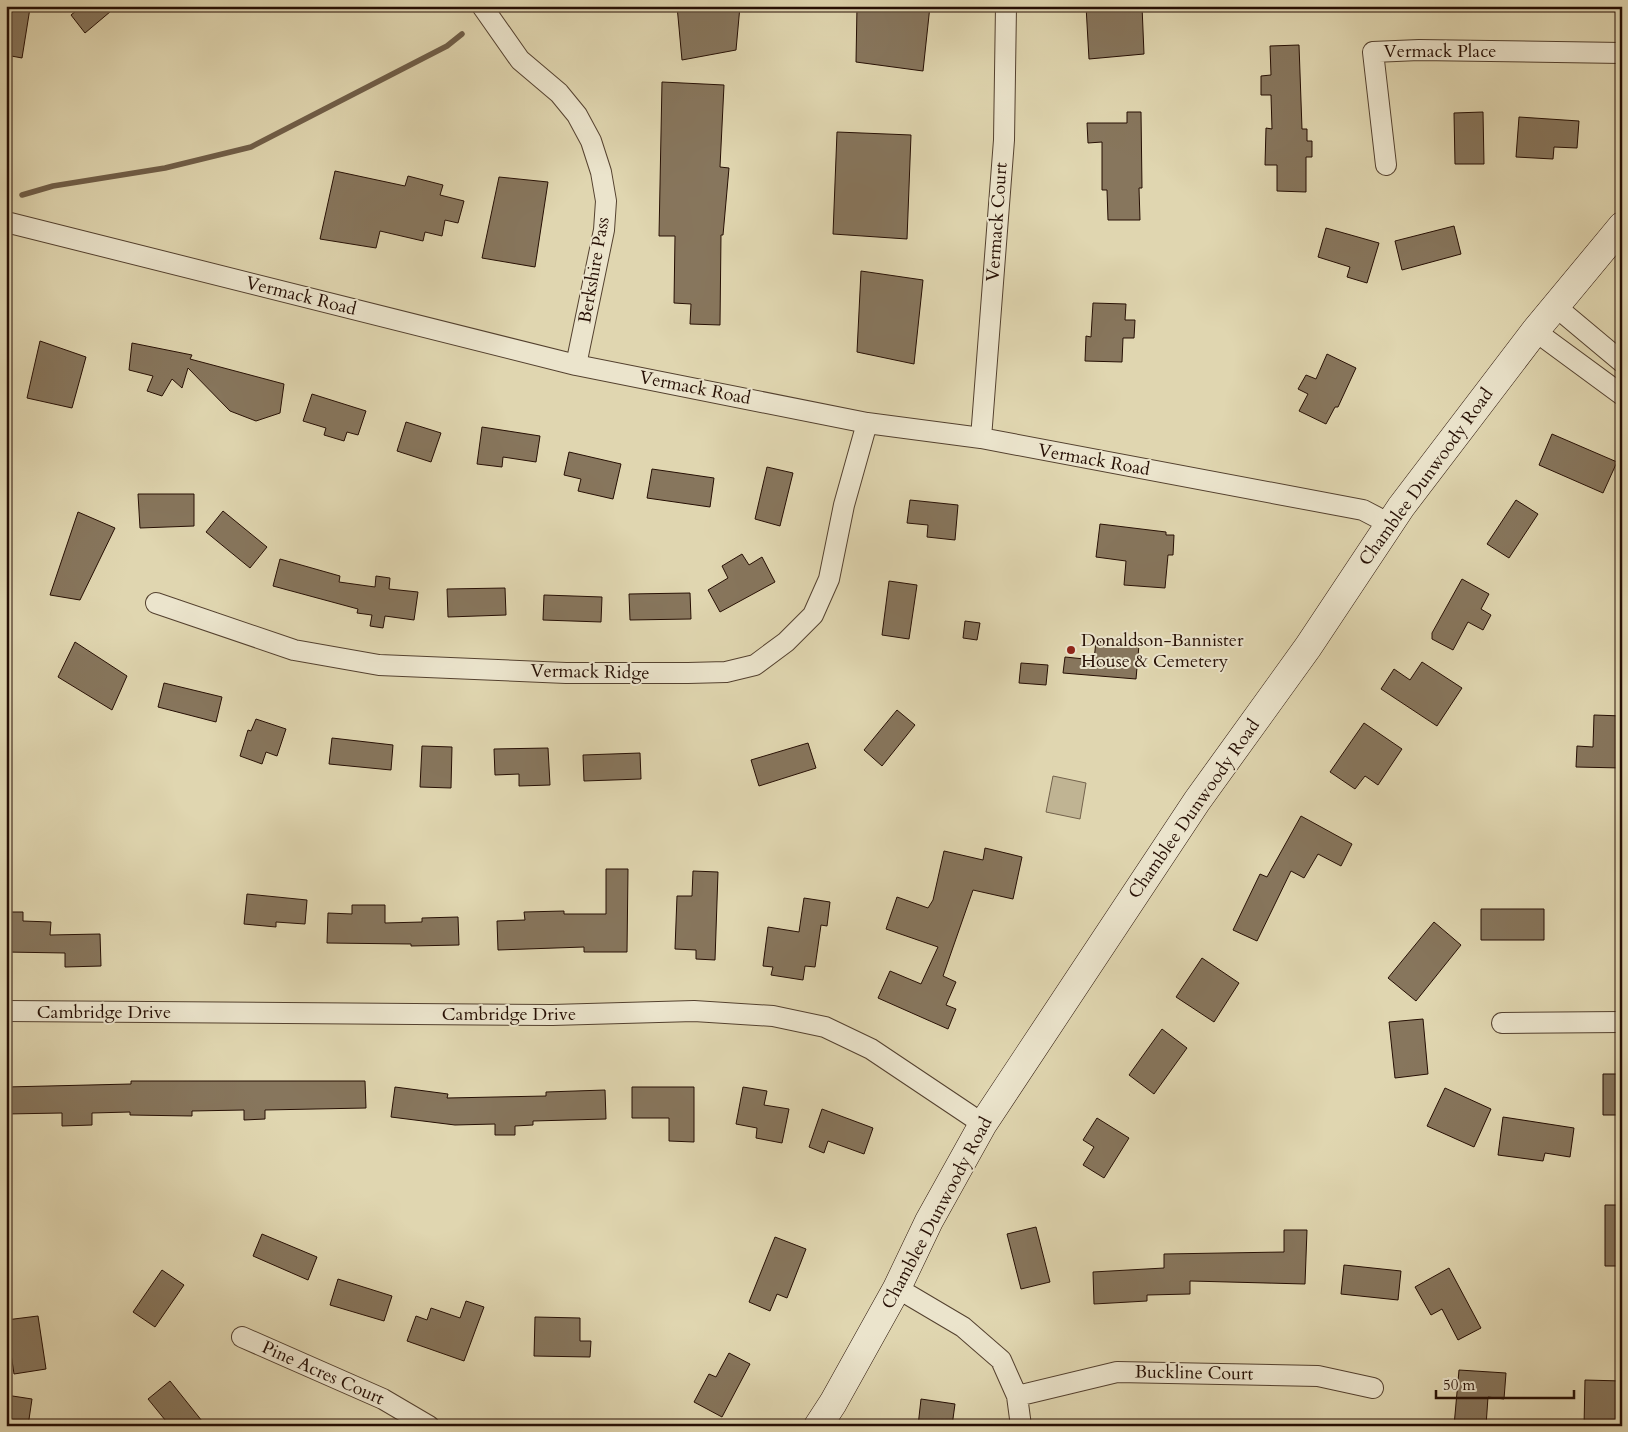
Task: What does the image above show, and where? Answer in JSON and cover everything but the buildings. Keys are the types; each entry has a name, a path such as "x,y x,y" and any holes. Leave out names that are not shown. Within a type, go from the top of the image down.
{"street":[{"name":"Berkshire Pass","path":"482,6 520,60 559,93 577,115 591,142 601,172 606,201 604,230 576,365"},
{"name":"Vermack Court","path":"981,438 1004,140 1006,6"},
{"name":"Vermack Place","path":"1386,165 1372,52 1419,50 1622,53"},
{"name":"Vermack Road","path":"6,222 576,365 867,423 981,438 1363,510 1390,524"},
{"name":"Chamblee Dunwoody Road","path":"818,1426 833,1403 897,1288 929,1221 983,1124 1198,801 1308,647 1390,524 1464,422 1555,306 1622,226"},
{"path":"1555,306 1622,362"},
{"path":"1535,331 1622,395"},
{"name":"Vermack Ridge","path":"156,603 294,650 379,665 566,672 688,673 726,672 755,665 786,642 813,614 829,579 844,505 867,423"},
{"name":"Cambridge Drive","path":"6,1011 552,1015 694,1011 773,1016 825,1027 870,1049 983,1124"},
{"path":"1502,1023 1622,1022"},
{"path":"897,1288 963,1327 1001,1360 1017,1396 1021,1426"},
{"name":"Pine Acres Court","path":"242,1336 383,1398 429,1426"},
{"name":"Buckline Court","path":"1017,1396 1117,1372 1318,1376 1374,1388"}],"shaded area":[{"path":"1053,776 1086,783 1080,819 1046,812"}],"waterway":[{"path":"22,195 53,186 165,168 251,147 447,46 462,34"}],"place":[{"name":"Donaldson-Bannister House & Cemetery","path":"1071,650"}]}
